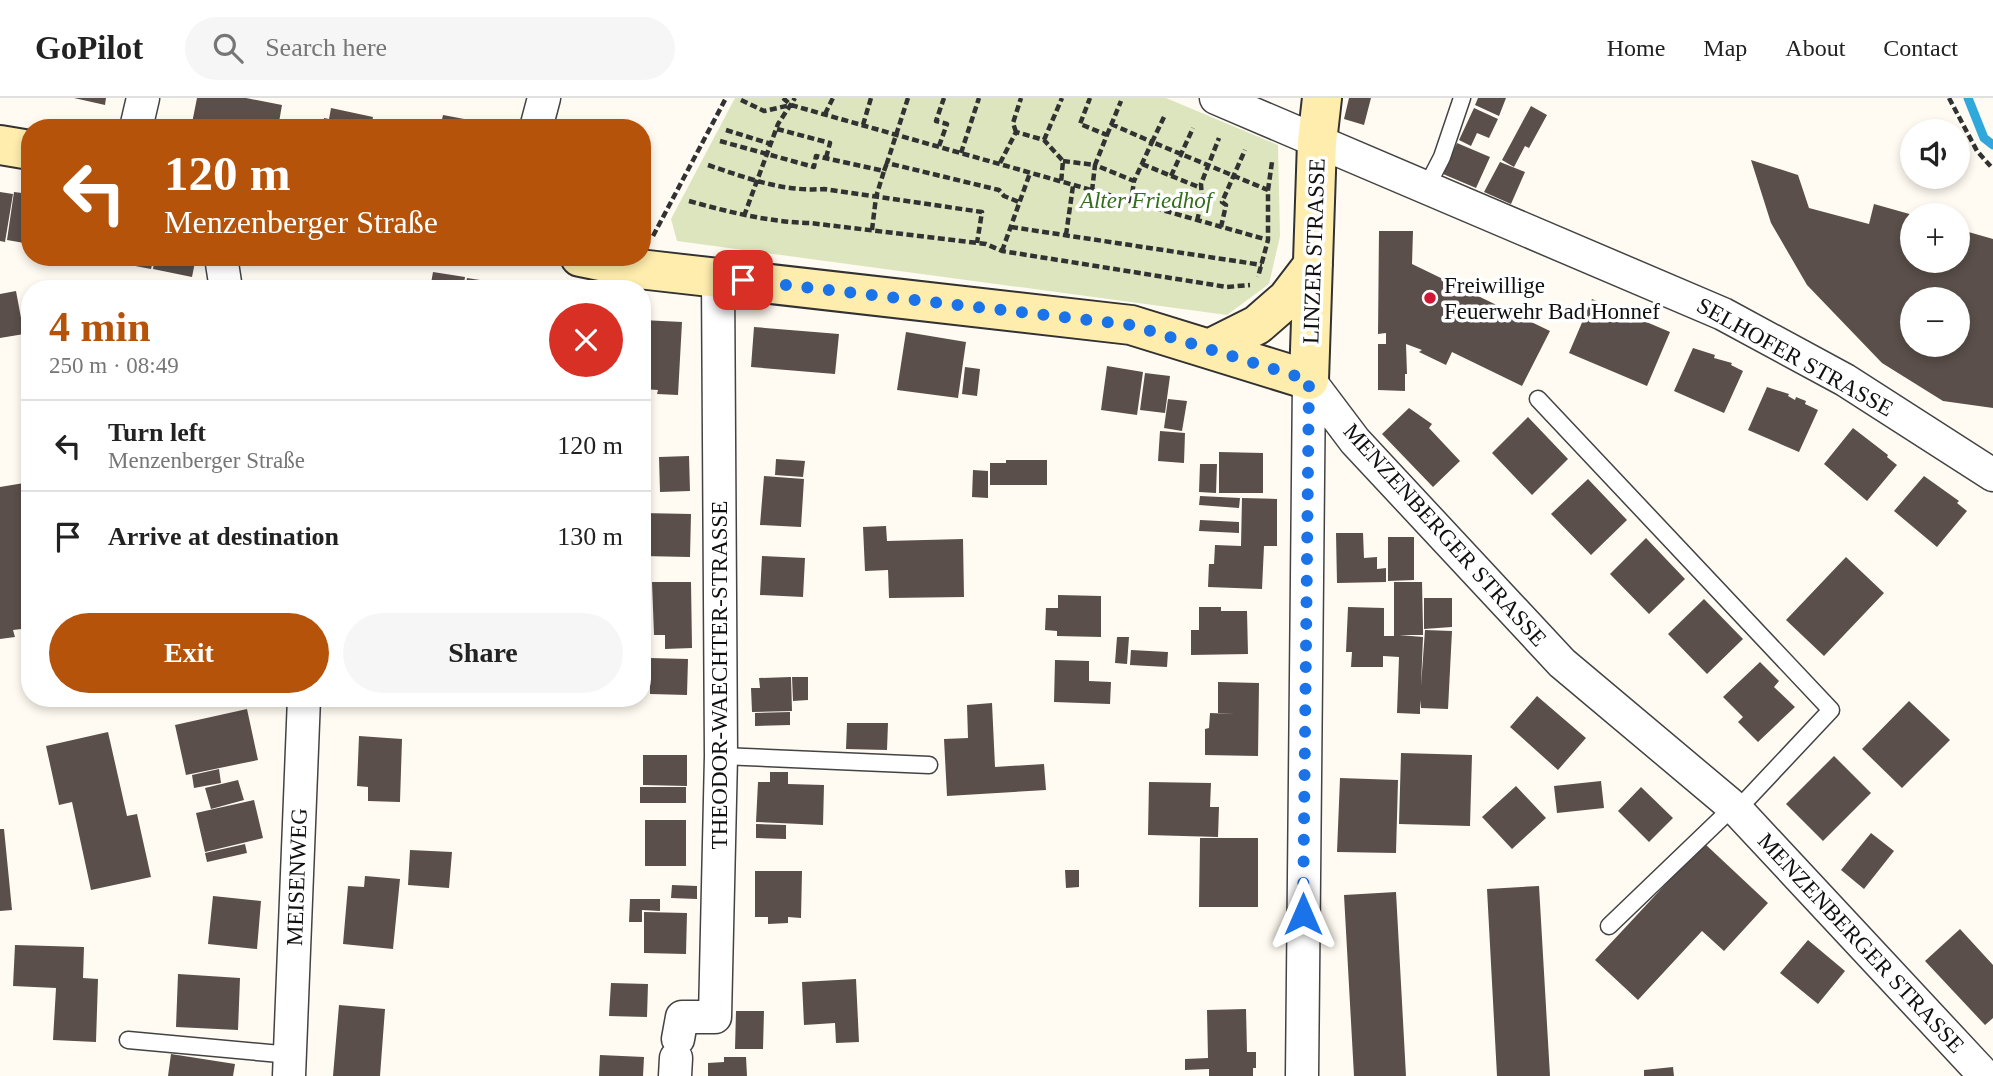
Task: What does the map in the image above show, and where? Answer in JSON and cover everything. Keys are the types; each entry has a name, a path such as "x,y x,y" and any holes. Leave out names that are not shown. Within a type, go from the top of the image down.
{"main road":[{"name":"LINZER STRASSE","path":"1309,380 1317,142 1322,98"},
{"path":"0,145 21,148"},
{"path":"1209,349 1257,325 1287,299 1313,265"},
{"path":"624,266 1131,325 1309,380"}],"street":[{"path":"138,119 143,98"},
{"path":"539,119 544,98"},
{"name":"SELHOFER STRASSE","path":"1216,98 1723,314 1845,380 1993,475"},
{"name":"THEODOR-WAECHTER-STRASSE","path":"676,1058 682,1017 715,1017 720,756 718,277"},
{"name":"MENZENBERGER STRASSE","path":"1309,380 1363,450 1562,663 1735,809 1986,1076"},
{"name":"LINZER STRASSE","path":"1302,1076 1309,380"},
{"name":"MEISENWEG","path":"290,1066 304,707"},
{"path":"1986,1076 1993,1069"}],"lane":[{"path":"1426,188 1442,157 1462,98"},
{"path":"1538,399 1831,710 1735,809 1609,926"},
{"path":"720,756 929,765"},
{"name":"MEISENWEG","path":"128,1041 290,1066"}],"path":[{"path":"651,240 726,98"},
{"path":"783,98 791,105 1268,240"},
{"path":"744,216 777,129 795,98"},
{"path":"825,114 833,98"},
{"path":"863,125 871,98"},
{"path":"872,229 876,197 908,98"},
{"path":"939,146 947,124 936,121 944,98"},
{"path":"961,153 979,98"},
{"path":"1000,163 1016,132 1013,123 1021,98"},
{"path":"1044,141 1062,98"},
{"path":"1090,98 1080,124 1107,135"},
{"path":"1949,98 1977,151 1993,169"},
{"path":"741,100 764,111 791,105"},
{"path":"1092,191 1095,164 1121,102"},
{"path":"1130,202 1134,181 1164,117"},
{"path":"1111,124 1268,190"},
{"path":"1171,176 1193,128"},
{"path":"777,129 830,143 826,158"},
{"path":"726,130 771,144"},
{"path":"1016,132 1044,141 1063,161 1095,164 1134,181"},
{"path":"1197,221 1202,200 1201,188 1219,138"},
{"path":"720,141 814,167 816,156 884,171"},
{"path":"1220,227 1226,205 1222,202 1245,150"},
{"path":"1061,183 1063,161"},
{"path":"689,201 744,216 977,243 1002,251 1227,288 1255,284 1263,265 1268,240 1268,190 1272,162"},
{"path":"887,163 999,190 1004,196 1019,202"},
{"path":"1142,164 1201,188"},
{"path":"708,165 798,191 824,190 982,212 977,243"},
{"path":"1002,251 1030,173"},
{"path":"1066,235 1073,186"},
{"path":"1011,227 1263,265"}],"green space":[{"name":"Alter Friedhof","path":"735,98 1166,98 1278,145 1280,236 1269,284 1227,315 677,241 671,219"}],"building":[{"path":"74,98 106,98 105,105"},
{"path":"197,98 246,98 282,105 280,119 193,119"},
{"path":"1349,98 1371,98 1364,125 1344,119"},
{"path":"1478,98 1506,98 1499,116 1475,105"},
{"path":"1531,106 1547,115 1529,148 1525,146 1514,167 1502,160"},
{"path":"331,108 373,117 373,119 329,119"},
{"path":"1474,108 1498,119 1489,138 1477,133 1471,146 1459,140"},
{"path":"443,115 464,119 442,119"},
{"path":"1457,143 1490,157 1476,188 1443,174"},
{"path":"1751,160 1798,175 1809,208 1869,224 1874,204 1900,211 1900,273 1970,273 1970,232 1993,239 1993,408 1943,401 1882,363 1807,285 1771,223"},
{"path":"1500,162 1525,172 1511,204 1484,192"},
{"path":"0,192 13,194 5,242 0,241"},
{"path":"14,192 21,193 21,242 7,240"},
{"name":"Freiwillige Feuerwehr Bad Honnef","path":"1379,231 1413,231 1412,264 1550,331 1522,386 1452,352 1446,365 1419,352 1422,350 1406,344 1405,391 1378,390 1378,344 1386,344 1386,333 1378,334"},
{"path":"154,266 194,266 192,277 153,269"},
{"path":"433,272 465,277 464,280 432,280"},
{"path":"16,291 21,334 0,338 0,294"},
{"path":"1592,299 1670,332 1647,386 1569,353"},
{"path":"651,320 682,322 678,395 657,394 658,390 651,390"},
{"path":"754,327 839,334 835,374 751,367"},
{"path":"906,332 966,342 958,398 897,390"},
{"path":"1693,348 1715,355 1714,358 1732,363 1731,365 1743,371 1724,413 1674,391"},
{"path":"1107,366 1143,372 1137,415 1101,410"},
{"path":"965,367 980,369 977,396 962,394"},
{"path":"1145,373 1170,376 1165,413 1140,410"},
{"path":"1767,387 1789,394 1788,396 1795,400 1796,397 1806,401 1805,404 1818,410 1799,452 1748,430"},
{"path":"1168,399 1187,401 1182,431 1164,428"},
{"path":"1409,408 1432,424 1429,428 1460,461 1433,487 1382,434"},
{"path":"1528,417 1568,459 1532,495 1492,453"},
{"path":"1853,428 1897,465 1867,501 1824,464"},
{"path":"1160,431 1185,433 1184,463 1158,461"},
{"path":"1219,452 1263,453 1263,493 1219,493"},
{"path":"689,456 690,491 660,492 659,457"},
{"path":"776,459 805,461 803,477 775,475"},
{"path":"1006,460 1047,460 1047,485 990,485 990,463 1006,463"},
{"path":"1200,464 1217,464 1216,493 1199,492"},
{"path":"973,470 988,471 988,498 972,497"},
{"path":"764,476 804,479 801,527 760,525"},
{"path":"1924,476 1959,501 1957,503 1967,511 1937,547 1894,511"},
{"path":"1588,479 1627,520 1591,555 1551,514"},
{"path":"21,484 21,629 13,630 15,637 0,639 0,487"},
{"path":"1200,496 1240,498 1239,508 1199,505"},
{"path":"1242,498 1277,499 1277,546 1264,546 1262,589 1208,587 1209,564 1214,564 1215,545 1241,546"},
{"path":"651,513 691,514 690,557 651,556"},
{"path":"1200,520 1239,522 1239,533 1199,531"},
{"path":"886,526 887,541 963,539 964,597 889,598 888,570 865,571 863,527"},
{"path":"1336,533 1363,533 1364,558 1377,557 1377,569 1386,568 1386,582 1337,583"},
{"path":"1388,537 1414,537 1414,580 1388,581"},
{"path":"1646,538 1685,579 1649,614 1610,574"},
{"path":"762,556 805,558 803,597 760,595"},
{"path":"1846,557 1884,593 1824,656 1786,620"},
{"path":"652,582 691,582 692,648 665,649 665,635 654,635"},
{"path":"1394,582 1422,582 1423,635 1399,635 1423,637 1421,686 1425,630 1452,631 1448,709 1421,708 1420,700 1420,714 1397,713 1399,657 1383,656 1383,667 1351,667 1352,652 1346,652 1348,607 1384,608 1384,636 1394,636"},
{"path":"1058,595 1101,596 1101,637 1057,636 1057,631 1045,630 1046,608 1058,608"},
{"path":"1424,598 1452,598 1452,627 1424,629"},
{"path":"1704,599 1743,639 1707,674 1668,634"},
{"path":"1199,607 1221,607 1221,611 1247,611 1248,654 1191,655 1191,630 1199,630"},
{"path":"1117,637 1129,637 1127,664 1115,663"},
{"path":"1131,650 1168,652 1167,667 1130,665"},
{"path":"651,658 688,659 687,695 651,694"},
{"path":"1055,660 1089,661 1089,681 1111,682 1110,704 1054,702"},
{"path":"1760,662 1779,681 1774,687 1795,707 1758,742 1738,722 1743,717 1723,697"},
{"path":"791,677 792,711 752,712 751,688 760,688 759,678"},
{"path":"792,677 808,677 808,700 793,701"},
{"path":"1218,682 1259,683 1258,756 1205,755 1205,729 1209,728 1210,713 1236,714 1218,713"},
{"path":"1537,696 1586,738 1558,770 1510,727"},
{"path":"1909,701 1950,740 1902,788 1862,749"},
{"path":"992,703 995,767 1044,764 1046,790 947,796 944,739 968,738 967,705"},
{"path":"247,709 258,760 186,775 175,725"},
{"path":"790,712 790,725 755,726 755,713"},
{"path":"847,723 888,723 887,750 846,749"},
{"path":"108,732 127,816 137,814 151,877 91,890 72,802 59,805 46,746"},
{"path":"359,736 402,739 400,802 368,801 368,787 357,786"},
{"path":"1401,753 1472,755 1470,826 1399,824"},
{"path":"643,755 687,755 687,786 643,785"},
{"path":"1834,756 1871,793 1823,841 1786,804"},
{"path":"219,769 221,783 194,788 192,775"},
{"path":"770,772 788,772 788,784 824,785 823,825 756,822 758,782 770,782"},
{"path":"1340,778 1398,780 1396,853 1337,852"},
{"path":"238,780 244,800 211,809 205,788"},
{"path":"1601,781 1604,808 1557,813 1554,786"},
{"path":"1149,782 1211,783 1210,807 1219,807 1218,837 1148,835"},
{"path":"1516,786 1546,818 1512,849 1482,817"},
{"path":"640,787 686,787 686,803 640,803"},
{"path":"1641,787 1673,818 1649,842 1618,811"},
{"path":"254,800 263,838 205,852 196,813"},
{"path":"645,820 686,820 686,866 645,866"},
{"path":"756,824 786,825 786,839 756,838"},
{"path":"0,829 4,829 12,910 0,911"},
{"path":"1871,833 1894,851 1864,889 1841,870"},
{"path":"1200,838 1258,838 1258,907 1199,907"},
{"path":"1704,843 1768,903 1724,951 1702,931 1638,1000 1595,960"},
{"path":"245,844 247,853 207,862 205,853"},
{"path":"410,850 452,852 449,888 408,885"},
{"path":"1065,870 1079,870 1079,887 1066,888"},
{"path":"755,871 802,871 801,918 788,917 788,923 768,924 768,917 755,917"},
{"path":"365,876 400,879 393,949 343,944 348,886 364,887"},
{"path":"672,885 697,886 697,899 671,898"},
{"path":"1539,886 1550,1076 1497,1076 1487,889"},
{"path":"1396,892 1406,1076 1354,1076 1344,895"},
{"path":"213,896 261,901 257,949 208,944"},
{"path":"630,899 660,899 660,911 642,910 642,922 629,922"},
{"path":"644,912 687,913 686,954 644,953"},
{"path":"1960,929 1993,965 1993,1018 1985,1025 1925,961"},
{"path":"1808,940 1845,971 1818,1004 1780,973"},
{"path":"15,945 84,947 83,978 98,979 96,1042 53,1040 56,988 13,986"},
{"path":"178,974 240,978 238,1030 176,1027"},
{"path":"856,979 859,1042 836,1043 835,1023 804,1025 802,982"},
{"path":"611,983 648,984 647,1017 609,1016"},
{"path":"339,1005 385,1009 380,1076 333,1076"},
{"path":"1246,1009 1247,1052 1256,1052 1253,1076 1209,1076 1209,1069 1185,1070 1185,1059 1208,1058 1207,1010"},
{"path":"736,1011 764,1011 763,1049 735,1049"},
{"path":"171,1054 235,1064 233,1076 168,1076"},
{"path":"600,1055 644,1057 643,1076 599,1076"},
{"path":"724,1057 746,1057 747,1076 708,1076 708,1063 724,1062"},
{"path":"1673,1067 1674,1076 1644,1076 1644,1070"}],"waterway":[{"path":"1968,98 1984,138 1993,145"}],"place":[{"name":"Freiwillige Feuerwehr Bad Honnef","path":"1430,298"}],"route":[{"path":"743,280 1131,325 1309,380 1303,914"}]}
